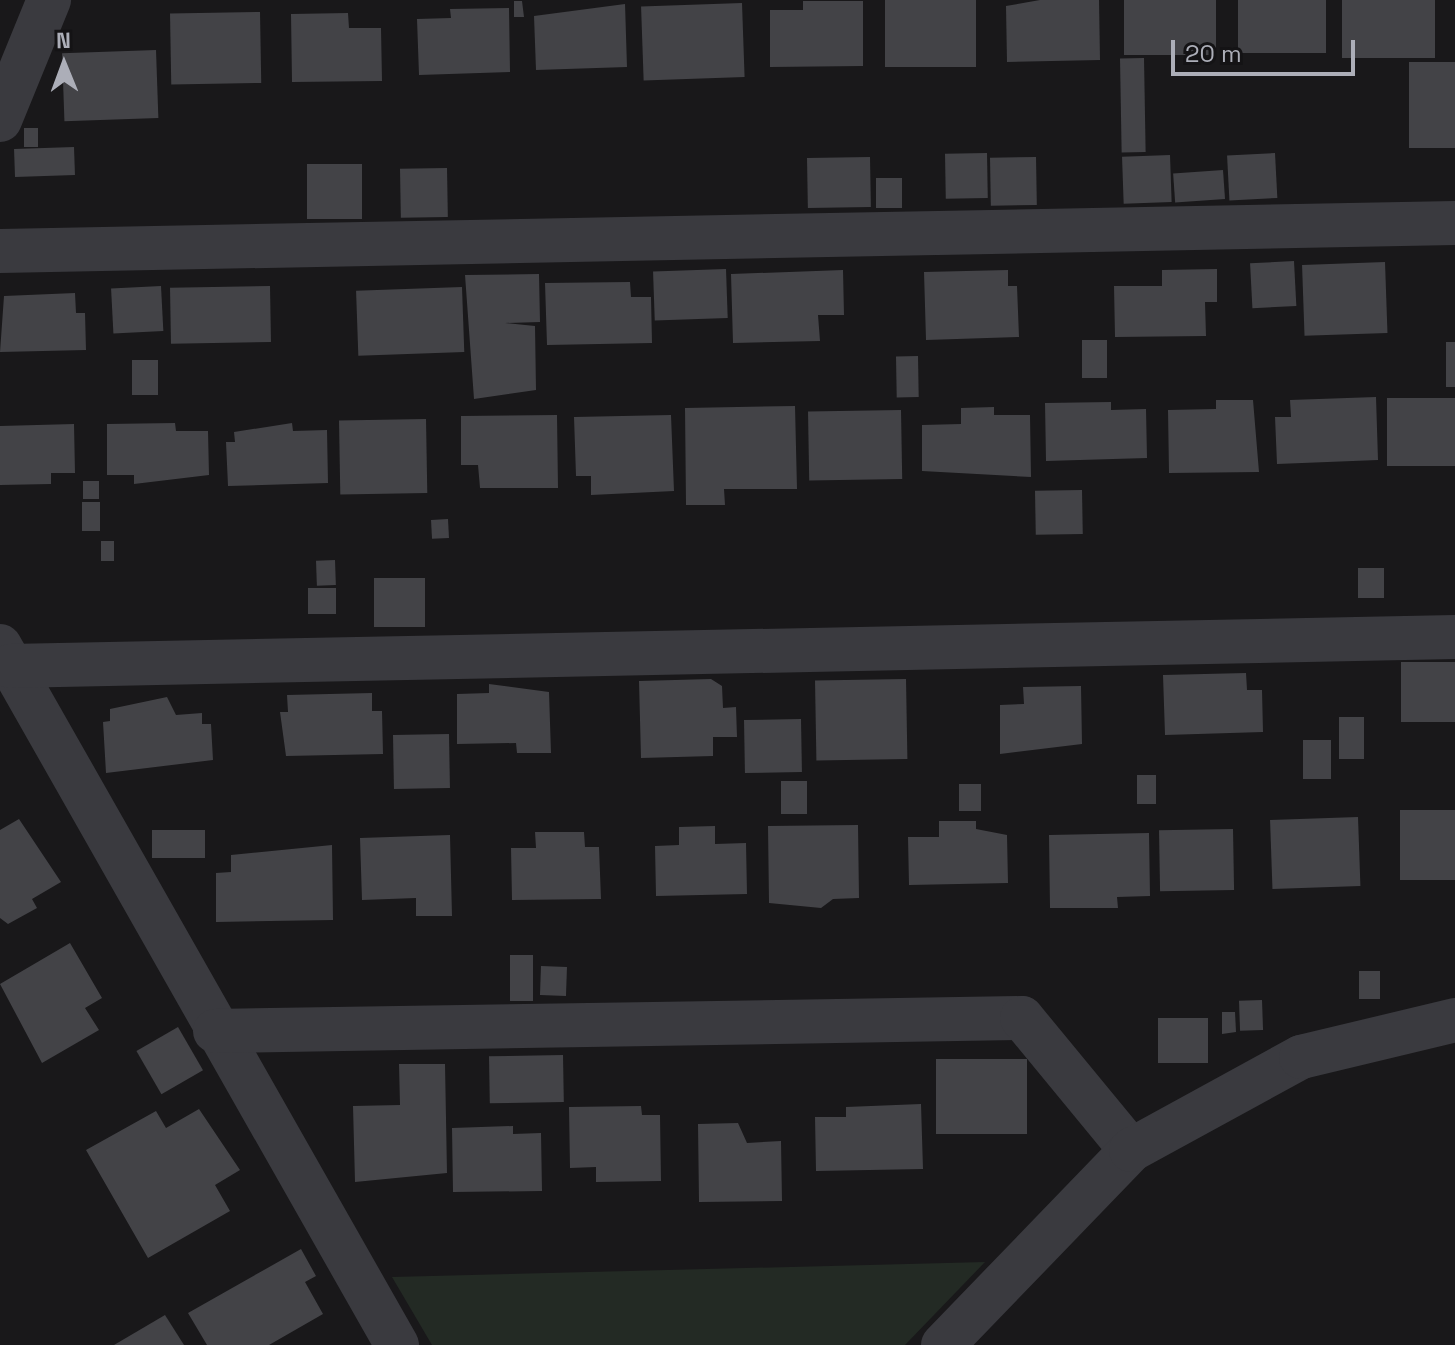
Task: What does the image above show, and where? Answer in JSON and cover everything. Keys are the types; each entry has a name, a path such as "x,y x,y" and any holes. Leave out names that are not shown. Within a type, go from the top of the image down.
{"street":[{"path":"0,120 49,0"},
{"path":"0,251 1455,223"},
{"path":"397,1345 215,1031 5,656 1455,637"},
{"path":"215,1031 1022,1018 1131,1150"},
{"path":"943,1345 1131,1150 1301,1057 1455,1020"}],"shaded area":[{"path":"985,1262 905,1345 432,1345 392,1277"}],"building":[{"path":"885,0 976,0 976,67 885,67"},
{"path":"1040,0 1099,0 1100,60 1007,62 1006,6"},
{"path":"1124,0 1216,0 1216,55 1124,55"},
{"path":"1238,0 1326,0 1326,53 1238,53"},
{"path":"1342,0 1435,0 1435,58 1342,58"},
{"path":"514,1 522,1 524,17 514,17"},
{"path":"803,1 863,1 863,66 770,67 770,10 803,10"},
{"path":"742,3 745,77 644,80 641,7"},
{"path":"625,4 627,67 536,70 534,16"},
{"path":"509,8 510,72 419,75 417,19 451,18 450,9"},
{"path":"260,12 261,83 171,85 170,14"},
{"path":"348,13 349,28 381,28 382,81 292,82 291,14"},
{"path":"156,50 158,118 64,121 62,53"},
{"path":"1120,58 1144,58 1146,152 1122,152"},
{"path":"1409,62 1455,62 1455,148 1409,148"},
{"path":"24,128 38,128 38,147 24,147"},
{"path":"74,147 75,175 15,177 14,149"},
{"path":"987,153 988,198 946,199 945,154"},
{"path":"1275,153 1277,198 1229,200 1227,156"},
{"path":"1170,155 1172,202 1124,204 1122,157"},
{"path":"870,157 871,207 808,208 807,158"},
{"path":"1036,157 1037,205 991,206 990,158"},
{"path":"307,164 362,164 362,219 307,219"},
{"path":"447,168 448,217 401,218 400,169"},
{"path":"1223,170 1225,199 1175,202 1173,173"},
{"path":"876,178 902,178 902,208 876,208"},
{"path":"1294,261 1296,306 1252,308 1250,263"},
{"path":"1385,262 1387,333 1305,336 1302,265"},
{"path":"726,269 728,318 655,321 653,272"},
{"path":"1217,269 1217,302 1205,302 1206,336 1115,337 1114,286 1162,286 1162,270"},
{"path":"843,270 844,315 818,315 820,341 733,343 731,274"},
{"path":"1008,270 1008,286 1017,286 1019,337 926,340 924,272"},
{"path":"539,274 540,322 505,323 535,326 536,390 474,399 465,275"},
{"path":"630,282 631,297 651,297 652,343 547,345 545,283"},
{"path":"161,286 163,331 113,334 111,289"},
{"path":"270,286 271,342 171,344 170,288"},
{"path":"462,287 464,352 358,356 356,291"},
{"path":"75,293 76,313 85,313 86,350 0,352 4,296"},
{"path":"1082,340 1107,340 1107,378 1082,378"},
{"path":"1446,342 1455,342 1455,387 1446,387"},
{"path":"896,356 918,356 919,397 897,397"},
{"path":"132,360 158,360 158,395 132,395"},
{"path":"1376,397 1378,460 1277,464 1275,417 1291,417 1290,400"},
{"path":"1387,398 1455,398 1455,466 1387,466"},
{"path":"1216,400 1253,400 1259,472 1169,473 1168,410 1216,409"},
{"path":"1111,402 1111,410 1146,409 1147,458 1046,461 1045,403"},
{"path":"795,406 797,489 724,489 725,505 686,505 685,408"},
{"path":"994,407 994,415 1030,415 1031,477 922,471 922,425 961,424 961,408"},
{"path":"901,410 902,479 809,481 808,412"},
{"path":"557,415 558,488 480,488 478,465 461,465 461,416"},
{"path":"671,415 674,491 591,495 591,476 576,476 574,417"},
{"path":"426,419 427,493 340,495 339,421"},
{"path":"175,423 176,431 208,431 209,475 134,484 134,475 107,475 107,424"},
{"path":"292,423 293,431 327,430 328,483 228,486 226,442 235,442 234,432"},
{"path":"74,424 75,473 51,473 51,484 0,485 0,426"},
{"path":"83,481 99,481 99,499 83,499"},
{"path":"1082,490 1083,534 1036,535 1035,491"},
{"path":"82,502 100,502 100,531 82,531"},
{"path":"448,519 449,538 432,539 431,520"},
{"path":"101,541 114,541 114,561 101,561"},
{"path":"335,560 336,585 317,586 316,561"},
{"path":"1358,568 1384,568 1384,598 1358,598"},
{"path":"374,578 425,578 425,627 374,627"},
{"path":"308,588 336,588 336,614 308,614"},
{"path":"1401,662 1455,662 1455,722 1401,722"},
{"path":"1246,673 1247,690 1262,690 1263,732 1165,735 1163,675"},
{"path":"711,679 722,686 723,708 736,707 737,737 713,737 713,756 641,758 639,681"},
{"path":"906,679 907,759 816,761 815,681"},
{"path":"489,684 549,692 551,753 517,753 516,743 457,744 457,694 489,693"},
{"path":"1081,686 1082,744 1000,754 1000,705 1024,704 1023,687"},
{"path":"372,693 372,711 382,711 383,754 286,756 280,712 288,712 287,695"},
{"path":"167,697 176,715 202,713 202,724 211,724 213,760 106,773 103,722 110,721 110,709"},
{"path":"1339,717 1364,717 1364,759 1339,759"},
{"path":"801,719 802,772 745,773 744,720"},
{"path":"449,734 450,788 394,789 393,735"},
{"path":"1303,740 1331,740 1331,779 1303,779"},
{"path":"1137,775 1156,775 1156,804 1137,804"},
{"path":"781,781 807,781 807,814 781,814"},
{"path":"959,784 981,784 981,811 959,811"},
{"path":"1400,810 1455,810 1455,880 1400,880"},
{"path":"1358,817 1360,886 1272,889 1270,820"},
{"path":"19,819 61,882 32,899 37,908 8,924 0,918 0,830"},
{"path":"939,821 976,821 976,829 1007,835 1008,883 909,885 908,837 939,837"},
{"path":"858,825 859,898 833,899 821,908 769,903 768,826"},
{"path":"715,826 715,844 746,843 747,894 656,896 655,846 679,845 679,827"},
{"path":"1233,829 1234,890 1160,891 1159,830"},
{"path":"152,830 205,830 205,858 152,858"},
{"path":"535,832 584,832 585,847 599,847 601,899 512,900 511,848 536,848"},
{"path":"1149,833 1150,896 1117,897 1118,908 1050,908 1049,835"},
{"path":"450,835 452,916 416,916 416,898 362,900 360,838"},
{"path":"332,845 333,920 216,922 216,873 231,872 231,855"},
{"path":"70,943 102,998 85,1008 99,1030 42,1063 0,984"},
{"path":"510,955 533,955 533,1001 510,1001"},
{"path":"541,966 567,967 566,996 540,995"},
{"path":"1359,971 1380,971 1380,999 1359,999"},
{"path":"1262,1000 1263,1030 1240,1031 1239,1001"},
{"path":"1222,1012 1235,1012 1236,1032 1222,1034"},
{"path":"1158,1018 1208,1018 1208,1063 1158,1063"},
{"path":"178,1027 203,1070 161,1094 136,1051"},
{"path":"563,1055 564,1102 490,1103 489,1056"},
{"path":"936,1059 1027,1059 1027,1134 936,1134"},
{"path":"399,1064 445,1064 447,1173 355,1182 353,1106 400,1105"},
{"path":"921,1104 923,1169 816,1171 815,1117 846,1117 846,1107"},
{"path":"641,1106 642,1115 660,1115 661,1181 596,1182 596,1167 570,1168 569,1107"},
{"path":"199,1109 240,1170 215,1185 230,1211 148,1258 86,1150 156,1111 166,1128"},
{"path":"738,1123 747,1143 781,1141 782,1201 699,1202 698,1124"},
{"path":"513,1126 513,1134 541,1133 542,1191 453,1192 452,1128"},
{"path":"301,1249 316,1276 305,1282 323,1314 269,1345 207,1345 188,1313"},
{"path":"165,1315 184,1345 114,1345"}]}
